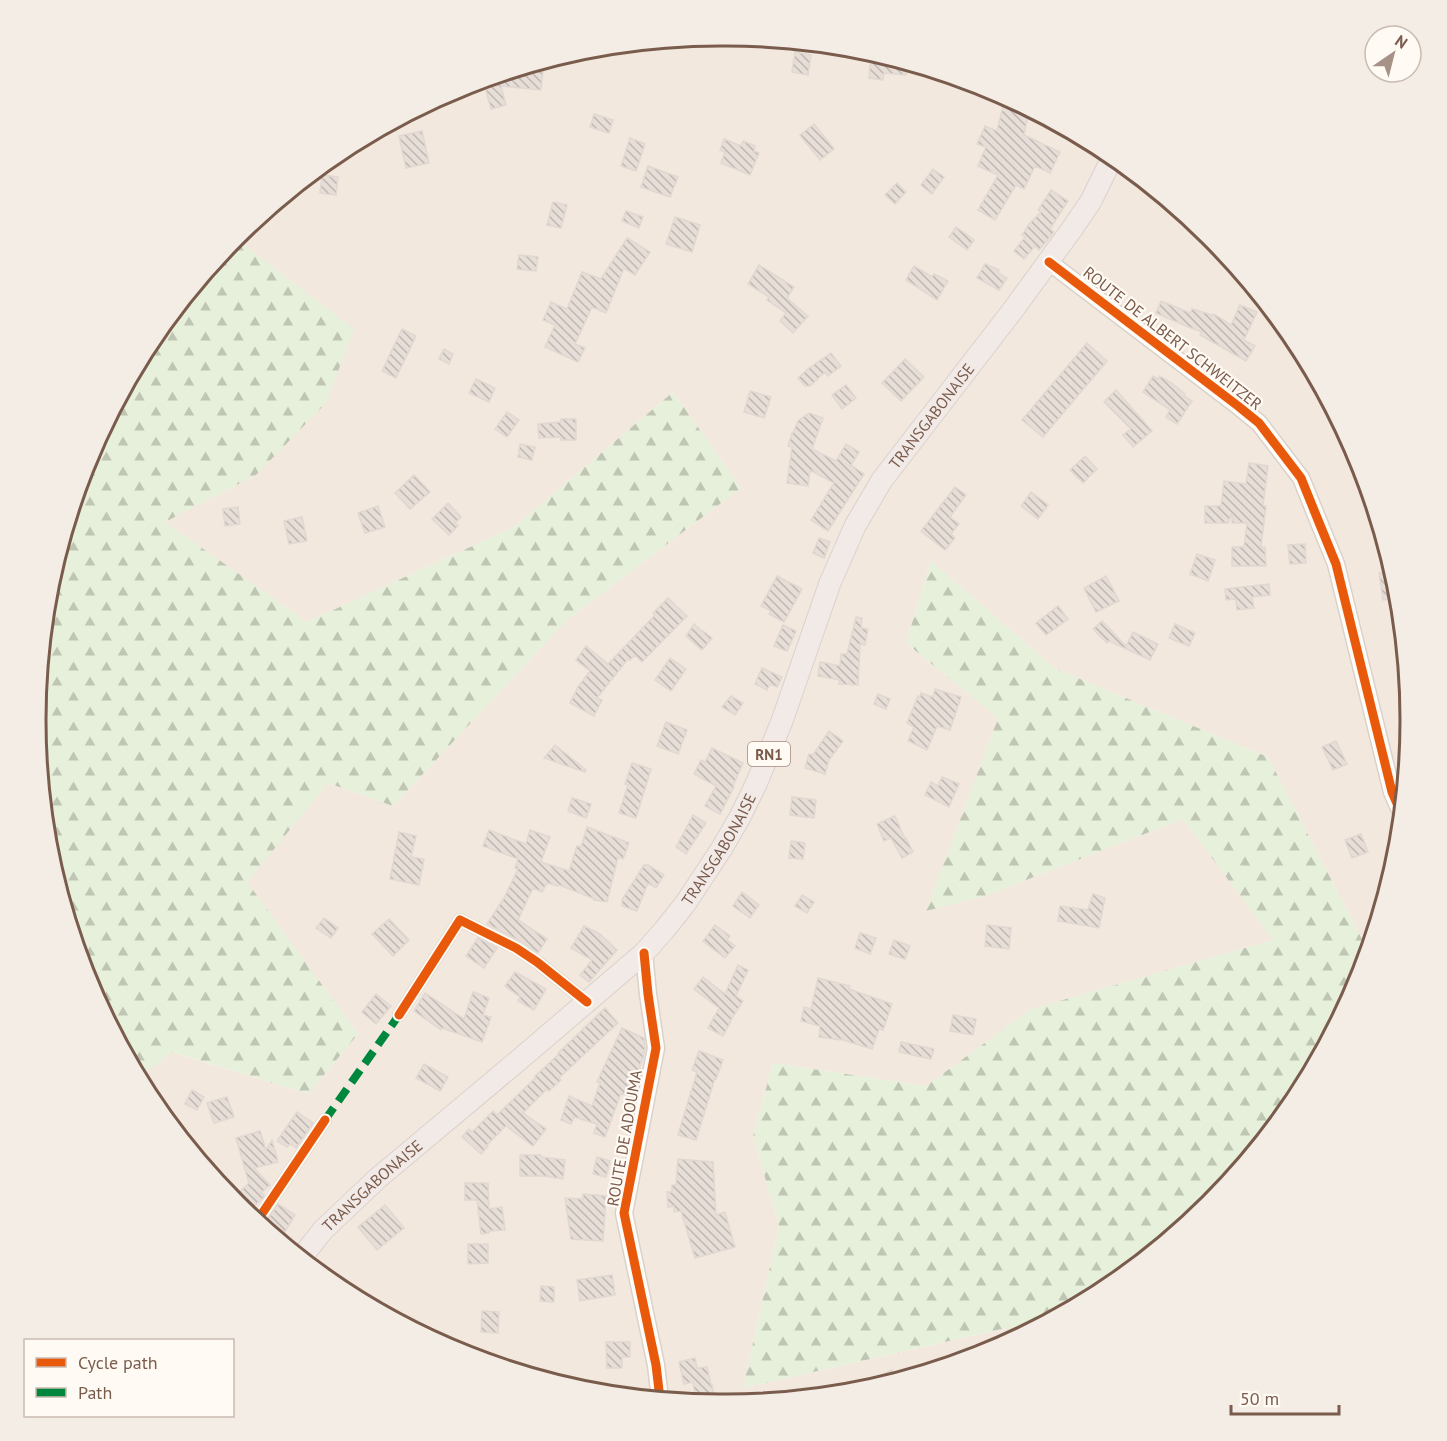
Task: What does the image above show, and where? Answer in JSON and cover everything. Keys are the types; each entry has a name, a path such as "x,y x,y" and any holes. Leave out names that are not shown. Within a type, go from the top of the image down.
{"highway":[{"name":"TRANSGABONAISE","path":"306,1252 323,1230 378,1178 644,953 705,875 744,808 770,751 830,583 868,502 882,480 1049,262 1091,201 1108,165"}],"street":[{"name":"ROUTE DE ALBERT SCHWEITZER","path":"1049,262 1259,423 1301,478 1336,564 1396,801"},
{"path":"399,1015 460,920 516,948 587,1002"},
{"name":"ROUTE DE ADOUMA","path":"644,953 656,1048 624,1213 656,1365 659,1391"},
{"path":"262,1214 325,1120"}],"shaded area":[{"path":"720,46 814,52 858,59 943,82 1025,116 1101,160 1171,214 1233,276 1287,346 1331,422 1365,504 1388,589 1395,633 1400,720 1395,808 1378,895 1363,942 1268,757 1056,669 931,561 906,643 998,718 927,910 988,895 1183,819 1274,940 1031,1009 926,1086 773,1063 753,1136 779,1226 743,1388 1007,1328 1009,1332 943,1359 901,1372 858,1382 771,1393 676,1393 633,1389 546,1372 504,1359 422,1325 346,1281 276,1227 244,1197 186,1131 160,1095 146,1072 172,1052 308,1094 358,1034 246,882 328,783 393,806 567,620 741,488 673,392 514,527 307,622 164,522 256,475 353,329 243,245 310,186 346,160 422,116 504,82 589,59 633,52"}],"green space":[{"path":"244,245 354,329 326,403 256,475 165,522 307,622 514,527 673,392 741,488 567,620 393,806 328,783 247,882 358,1034 308,1094 173,1052 146,1072 116,1019 82,937 59,852 52,808 46,720 52,633 59,589 82,504 116,422 160,346 186,310"},
{"path":"931,561 1056,669 1268,757 1363,942 1331,1019 1310,1058 1261,1131 1203,1197 1171,1227 1101,1281 1008,1332 1006,1328 743,1388 779,1226 753,1136 773,1063 926,1086 1031,1009 1273,940 1183,819 988,895 926,911 998,718 906,643"}],"building":[{"path":"795,52 811,55 808,75 792,72"},
{"path":"870,62 906,71 906,75 884,73 883,80 869,78"},
{"path":"543,71 541,90 501,86 506,105 491,109 486,89"},
{"path":"1003,106 1028,117 1024,135 1060,152 1050,173 1035,166 1024,189 1016,185 995,220 978,210 998,175 978,166 986,147 977,144 985,126 997,131"},
{"path":"594,114 613,120 609,133 590,127"},
{"path":"814,124 834,149 820,160 800,135"},
{"path":"422,131 429,163 406,168 399,136"},
{"path":"630,138 645,144 636,171 621,166"},
{"path":"724,139 741,146 743,141 755,146 754,151 759,153 750,175 721,163 725,152 720,150"},
{"path":"648,166 678,177 670,197 641,187"},
{"path":"933,169 944,177 932,194 921,185"},
{"path":"325,175 338,177 336,195 320,193 322,178"},
{"path":"897,183 906,192 895,204 885,195"},
{"path":"1051,190 1068,201 1050,229 1054,232 1051,236 1039,250 1035,246 1024,259 1014,251 1025,237 1022,235 1029,224 1041,212 1038,210"},
{"path":"553,202 567,205 561,228 547,225"},
{"path":"626,211 643,217 639,228 622,221"},
{"path":"675,217 700,225 692,252 666,244"},
{"path":"956,227 974,240 967,250 949,237"},
{"path":"627,238 650,252 635,275 624,268 606,313 592,307 575,344 585,348 578,362 545,347 555,325 543,320 551,302 567,309 582,272 601,279"},
{"path":"519,255 538,257 536,271 517,269"},
{"path":"985,264 999,270 998,273 1007,278 999,290 977,278"},
{"path":"759,265 794,287 787,298 808,316 793,333 780,321 786,313 767,300 769,297 748,284"},
{"path":"914,266 932,277 934,274 948,281 937,300 906,280"},
{"path":"1161,301 1190,313 1192,309 1214,314 1231,325 1240,305 1257,312 1244,340 1255,346 1246,361 1200,335 1202,332 1156,313"},
{"path":"402,329 416,336 396,378 382,371"},
{"path":"1087,343 1107,361 1043,437 1022,420"},
{"path":"444,349 453,354 449,364 439,359"},
{"path":"831,353 841,366 828,376 825,372 810,386 805,386 798,378"},
{"path":"905,359 924,377 901,401 882,383"},
{"path":"1153,376 1158,379 1160,376 1173,384 1192,401 1177,424 1166,417 1170,410 1143,392"},
{"path":"476,379 495,388 489,402 469,393"},
{"path":"846,385 856,398 842,409 832,395"},
{"path":"1116,390 1152,431 1133,447 1123,435 1131,429 1104,402"},
{"path":"750,391 771,397 764,418 744,412"},
{"path":"507,412 519,420 507,437 495,429"},
{"path":"809,413 823,418 812,449 836,461 846,444 859,452 851,465 864,474 828,531 811,520 834,483 810,470 808,486 787,483 792,447 788,446 792,433 798,421"},
{"path":"561,419 576,419 576,440 561,440 561,437 539,438 538,424 561,422"},
{"path":"520,444 535,447 532,460 518,457"},
{"path":"1085,456 1097,469 1083,483 1070,470"},
{"path":"1249,463 1268,466 1261,547 1265,547 1266,566 1232,566 1232,547 1244,547 1247,523 1232,523 1232,513 1228,523 1205,523 1205,506 1221,506 1224,481 1246,484"},
{"path":"414,475 430,492 410,509 395,493"},
{"path":"955,487 966,495 950,517 959,524 951,534 955,538 945,550 921,531"},
{"path":"1031,492 1048,505 1038,519 1021,506"},
{"path":"448,503 461,517 455,523 458,526 449,535 432,519"},
{"path":"378,506 385,527 365,533 358,513"},
{"path":"238,507 240,524 225,526 223,509"},
{"path":"302,517 307,541 289,544 284,521"},
{"path":"819,538 830,542 824,558 813,553"},
{"path":"1305,544 1306,563 1290,564 1288,545"},
{"path":"1197,554 1215,560 1208,581 1190,574"},
{"path":"1384,572 1390,599 1383,600 1379,573"},
{"path":"777,576 802,589 784,622 769,614 771,611 761,606"},
{"path":"1106,576 1119,601 1096,612 1084,588"},
{"path":"1269,584 1270,595 1252,597 1254,608 1237,610 1236,599 1226,600 1225,589"},
{"path":"668,598 687,616 642,662 635,655 630,660 628,659 597,698 602,700 594,716 570,703 590,671 576,660 586,646 608,664 655,615 653,613"},
{"path":"1058,606 1068,619 1046,635 1036,623"},
{"path":"856,617 862,618 861,628 868,629 865,645 860,644 858,685 839,684 840,680 818,676 820,662 840,666 841,654 847,654"},
{"path":"1102,621 1126,646 1133,632 1158,644 1150,660 1109,641 1107,643 1093,629"},
{"path":"694,624 712,638 702,650 686,636"},
{"path":"1175,624 1195,633 1189,646 1169,638"},
{"path":"783,625 796,631 787,651 774,646"},
{"path":"670,658 686,669 671,691 655,680"},
{"path":"762,668 782,677 777,687 770,684 767,690 755,684"},
{"path":"935,689 961,697 950,730 937,726 927,750 908,741 914,727 907,723 918,696 920,697 921,693 933,697"},
{"path":"878,694 890,699 886,709 874,704"},
{"path":"731,696 743,703 735,715 722,707"},
{"path":"666,722 687,730 678,754 657,746"},
{"path":"829,731 843,741 829,760 825,774 805,768 809,754 813,755"},
{"path":"1336,741 1347,764 1333,770 1322,747"},
{"path":"555,745 586,770 585,772 544,758"},
{"path":"712,748 743,763 720,814 705,806 716,786 694,774 701,760 705,762"},
{"path":"632,763 651,769 636,818 619,813"},
{"path":"942,777 959,784 949,807 925,795 931,782 938,786"},
{"path":"792,797 816,800 814,818 790,815"},
{"path":"572,798 591,804 586,818 568,811"},
{"path":"693,815 706,823 686,854 676,847"},
{"path":"895,816 913,852 902,858 891,838 884,841 877,824"},
{"path":"587,827 629,843 623,859 618,857 607,902 594,900 559,885 547,883 542,892 533,888 518,920 547,939 538,953 487,924 504,898 518,869 515,868 518,859 483,846 489,830 526,844 530,830 550,837 541,862 569,871 577,846 581,847"},
{"path":"399,832 416,836 411,857 424,859 419,885 390,879"},
{"path":"1361,834 1368,852 1352,858 1345,840"},
{"path":"791,841 805,843 803,859 789,858"},
{"path":"644,865 664,875 656,888 648,883 637,911 622,906 622,900"},
{"path":"742,892 759,905 750,918 733,906"},
{"path":"1093,894 1105,898 1099,928 1058,921 1060,906 1088,910"},
{"path":"802,895 814,902 807,913 795,906"},
{"path":"324,918 338,928 331,938 316,928"},
{"path":"389,919 409,940 393,956 372,934"},
{"path":"715,925 730,936 727,940 735,946 725,958 703,941"},
{"path":"987,925 1011,928 1009,949 985,946"},
{"path":"584,926 600,934 599,938 601,935 617,950 589,982 580,975 592,960 571,948"},
{"path":"860,933 876,938 870,954 855,948"},
{"path":"478,938 497,948 484,968 466,956"},
{"path":"894,940 910,946 905,959 889,954"},
{"path":"738,965 748,970 736,996 743,1001 723,1036 708,1028 719,1008 694,989 703,977 725,994"},
{"path":"515,972 546,989 534,1010 518,1001 520,997 505,986"},
{"path":"818,978 850,986 849,989 892,1004 883,1030 879,1029 872,1049 840,1039 819,1037 820,1026 801,1021 804,1007 811,1009"},
{"path":"473,992 489,998 483,1015 491,1017 482,1042 442,1028 441,1030 414,1011 425,993 464,1019"},
{"path":"376,994 391,1006 376,1024 362,1012"},
{"path":"605,1008 618,1023 559,1078 561,1080 549,1091 547,1089 523,1113 546,1129 533,1146 506,1126 481,1154 462,1137 469,1129 472,1132 493,1111 497,1115"},
{"path":"953,1015 976,1019 973,1035 950,1031"},
{"path":"622,1028 644,1038 645,1048 639,1068 641,1069 639,1083 632,1098 621,1093 605,1137 594,1133 597,1124 574,1117 571,1124 561,1120 569,1096 592,1106 600,1083 597,1082"},
{"path":"901,1042 934,1049 931,1059 899,1052"},
{"path":"699,1051 723,1060 715,1078 696,1140 678,1135 697,1072 692,1070"},
{"path":"424,1064 448,1077 440,1091 416,1078"},
{"path":"192,1090 204,1097 197,1110 185,1104"},
{"path":"227,1097 234,1117 214,1123 207,1103"},
{"path":"297,1112 313,1123 296,1148 290,1144 287,1147 277,1141"},
{"path":"260,1131 266,1150 272,1140 278,1162 254,1168 270,1185 261,1193 264,1195 263,1198 254,1206 239,1192 249,1183 236,1138"},
{"path":"520,1155 541,1155 541,1157 565,1160 563,1179 520,1176"},
{"path":"597,1157 610,1161 606,1177 593,1174"},
{"path":"678,1159 713,1162 716,1215 725,1212 735,1247 695,1258 681,1211 674,1212 674,1206 668,1207 667,1192 672,1192 672,1185 676,1185"},
{"path":"465,1183 488,1183 489,1209 502,1207 505,1230 481,1234 477,1200 465,1200"},
{"path":"583,1194 606,1196 603,1241 571,1239 565,1198 583,1199"},
{"path":"278,1204 295,1215 284,1234 268,1219"},
{"path":"385,1205 404,1228 377,1250 358,1227"},
{"path":"468,1244 488,1244 488,1263 468,1264"},
{"path":"612,1275 615,1295 580,1301 577,1280"},
{"path":"541,1286 554,1287 554,1302 540,1301"},
{"path":"482,1311 499,1312 498,1333 481,1332"},
{"path":"606,1342 630,1342 630,1357 622,1357 622,1368 607,1368"},
{"path":"695,1358 697,1368 707,1367 714,1394 695,1393 693,1382 684,1384 679,1362"},
{"path":"892,1370 894,1374 876,1378"}],"marked path":[{"path":"325,1120 399,1015"}],"cycle path":[{"path":"1049,262 1259,423 1301,478 1336,564 1396,801"},
{"path":"399,1015 460,920 516,948 587,1002"},
{"path":"644,953 656,1048 624,1213 656,1365 659,1391"},
{"path":"262,1214 325,1120"}]}
